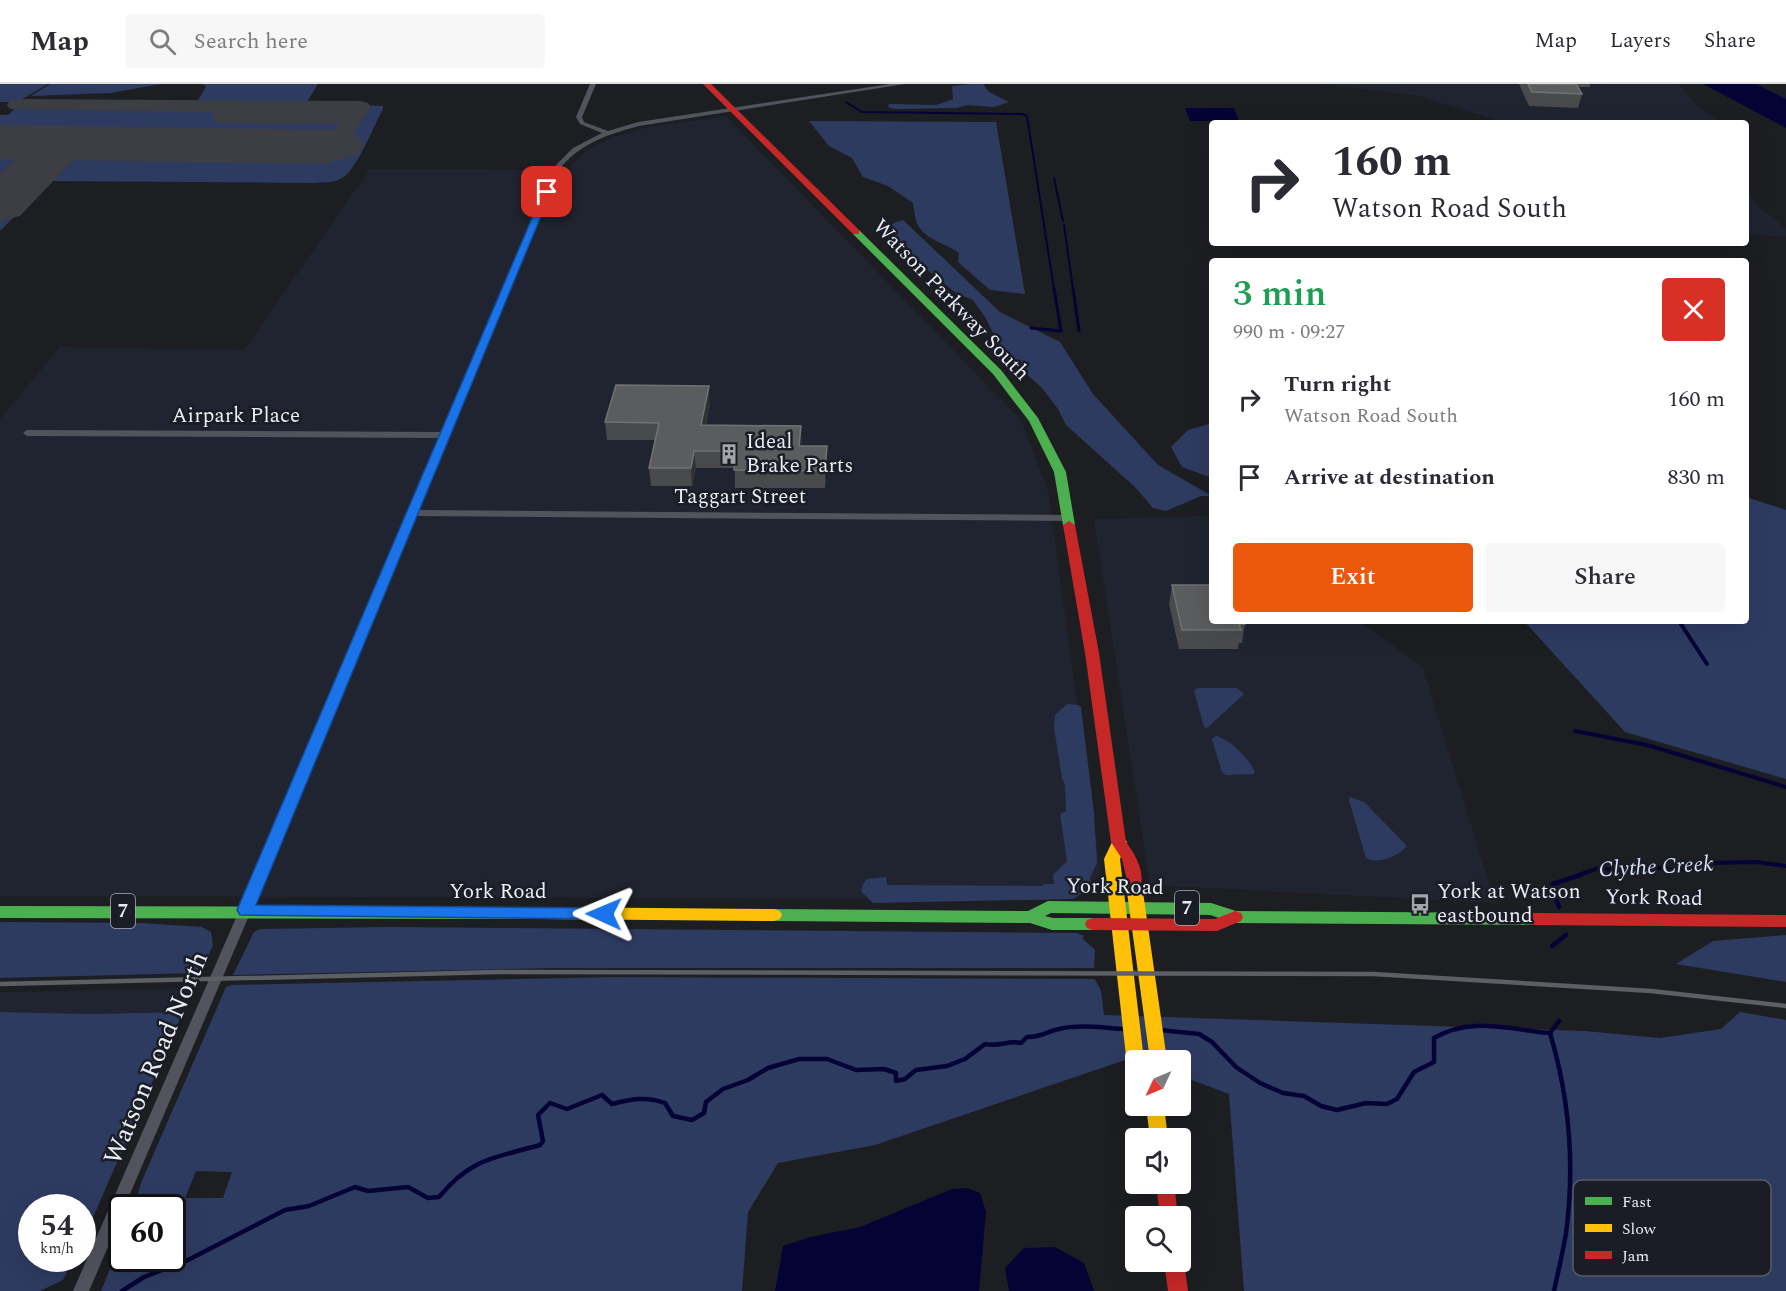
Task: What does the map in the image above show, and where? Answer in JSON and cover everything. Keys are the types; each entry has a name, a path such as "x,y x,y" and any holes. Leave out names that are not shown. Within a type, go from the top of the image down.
{"main road":[{"name":"Watson Parkway South","path":"707,84 998,372 1038,427 1060,472 1119,842 1130,859 1141,924 1157,1050"},
{"name":"Watson Parkway South","path":"1119,842 1112,859 1134,1050"},
{"name":"York Road","path":"1031,917 1048,907 1211,909 1234,917 1786,921"},
{"name":"York Road","path":"0,912 245,910 1031,917 1052,924 1216,925 1234,917"},
{"path":"1175,1272 1178,1291"}],"street":[{"path":"592,84 579,117 582,123 606,134"},
{"name":"Watson Road North","path":"81,1291 245,910 559,165 576,148 606,134 649,122 902,84"},
{"name":"Airpark Place","path":"27,433 444,435"},
{"name":"Taggart Street","path":"412,513 1069,518"}],"shaded area":[{"path":"0,84 48,84 17,102 0,102"},
{"path":"50,84 161,84 111,93 31,96"},
{"path":"203,84 318,84 307,102 197,102 206,87"},
{"path":"983,84 989,92 1009,102 994,107 967,105 957,108 895,109 888,107 889,104 936,105 953,99 952,86"},
{"path":"1323,84 1678,84 1697,105 1717,120 1495,120 1419,96"},
{"path":"1703,84 1756,84 1786,99 1786,128"},
{"path":"22,102 228,104 217,118 355,119 365,105 383,106 383,109 358,159 345,176 335,181 314,183 50,181 0,231 0,115 8,115"},
{"path":"1185,108 1234,108 1239,120 1209,120 1190,121"},
{"path":"726,116 1021,420 1048,492 1101,875 1068,899 0,896 0,419 60,347 244,350 370,169 567,170 586,151 610,138 648,127"},
{"path":"809,121 996,122 1025,294 990,290 958,262 959,253 932,239 919,227 913,203 888,186 863,177 852,158 829,146"},
{"path":"1749,193 1757,205 1786,229 1786,236 1749,235"},
{"path":"903,220 1000,312 1060,342 1093,394 1158,465 1209,496 1201,496 1166,511 1153,508 1136,488 1066,425 1058,409 1042,388 1003,353 985,317 973,300 957,294 877,229"},
{"path":"1209,424 1209,477 1182,467 1171,447 1188,430"},
{"path":"1749,498 1786,510 1786,779 1625,732 1527,624 1749,624"},
{"path":"1209,516 1209,624 1363,624 1423,668 1495,903 1150,885 1094,519"},
{"path":"1198,688 1237,688 1244,694 1207,728 1204,727 1194,691"},
{"path":"1067,704 1081,707 1094,813 1097,863 1090,878 1090,888 1073,899 873,903 861,891 867,879 886,877 887,885 1043,886 1043,884 1054,884 1053,875 1067,861 1060,814 1066,811 1065,785 1054,728 1055,715"},
{"path":"1216,736 1238,750 1255,772 1226,775 1222,772 1212,739"},
{"path":"1350,797 1364,802 1407,846 1399,853 1382,860 1366,858"},
{"path":"0,922 141,923 202,927 211,932 213,946 199,973 0,978"},
{"path":"388,927 1077,933 1084,936 1082,938 1095,950 1094,968 559,968 233,975 254,932 260,929"},
{"path":"1786,935 1786,982 1676,964 1713,941"},
{"path":"611,977 1095,979 1101,991 1104,1015 1585,1031 1660,1038 1721,1029 1740,1012 1786,1020 1786,1291 1244,1291 1229,1094 1191,1080 1191,1050 1125,1050 1125,1060 875,1145 778,1163 748,1212 742,1291 101,1291 109,1272 186,1272 186,1198 223,1198 232,1172 196,1171 186,1196 138,1194 226,987 232,985"},
{"path":"194,988 183,1012 90,1014 0,1012 0,992"},
{"path":"0,1012 90,1014 183,1012 96,1210 96,1194 18,1194 18,1272 67,1272 63,1280 40,1291 0,1291"},
{"path":"967,1188 980,1193 986,1212 979,1291 775,1291 783,1246 810,1237 860,1227 952,1189"},
{"path":"1055,1247 1084,1263 1094,1291 1009,1291 1005,1268 1024,1248"}],"building":[{"path":"1528,84 1576,84 1582,94 1532,92"},
{"path":"616,385 709,386 701,425 801,426 799,446 827,446 825,471 734,470 737,451 694,451 691,468 649,468 659,423 605,422"},
{"path":"1172,585 1209,585 1209,624 1239,624 1241,630 1182,630"}],"waterway":[{"path":"846,102 862,112 1022,114 1027,116 1054,289"},
{"path":"1054,178 1063,221"},
{"path":"1064,225 1073,289"},
{"path":"1031,328 1061,331 1054,288"},
{"path":"1073,288 1079,331"},
{"path":"1681,624 1707,664"},
{"path":"1575,731 1647,745 1786,787"},
{"name":"Clythe Creek","path":"1576,876 1602,867 1615,872 1637,864 1678,871 1711,863 1756,862 1786,866"},
{"name":"Clythe Creek","path":"1559,907 1553,893 1553,884 1580,875"},
{"name":"Clythe Creek","path":"1552,946 1566,935"},
{"name":"Clythe Creek","path":"1550,1033 1559,1021"},
{"name":"Clythe Creek","path":"1160,1030 1199,1034 1212,1042 1236,1067 1260,1083 1283,1093 1304,1096 1321,1106 1337,1110 1366,1103 1387,1104 1397,1099 1414,1072 1434,1062 1434,1038 1448,1031 1491,1026 1550,1033"},
{"name":"Clythe Creek","path":"122,1291 144,1277 188,1260 285,1210 309,1206 355,1187 368,1191 408,1187 428,1198 439,1197 462,1174 484,1161 540,1145 543,1141 538,1115 550,1103 567,1109 602,1095 612,1104 645,1099 665,1103 673,1116 692,1120 704,1113 706,1102 723,1089 748,1080 768,1068 799,1059 827,1059 856,1070 884,1069 896,1073 896,1081 905,1079 916,1070 947,1066 965,1059 985,1044 1021,1043 1027,1037 1075,1027 1126,1029"},
{"path":"1550,1033 1562,1082 1570,1157 1569,1208 1554,1291"}],"taxiway":[{"path":"17,105 229,106"},
{"path":"229,106 361,107 353,118"},
{"path":"229,106 221,117 353,118"},
{"path":"0,153 326,158 353,118"}],"runway":[{"path":"0,140 338,145"},
{"path":"0,204 53,152"}],"railway":[{"path":"0,984 499,972 1373,974 1651,991 1786,1006"}],"traffic: fast":[{"path":"856,232 997,372 1034,420 1060,472 1069,525"},
{"path":"1031,917 1048,907 1211,909 1235,917 1533,919"},
{"path":"0,912 540,913"},
{"path":"774,915 1031,917 1052,924 1093,924"}],"traffic: slow":[{"path":"1119,842 1112,859 1134,1050"},
{"path":"1134,885 1158,1050"},
{"path":"540,913 774,915"},
{"path":"1156,1116 1158,1128"}],"traffic: jam":[{"path":"707,84 856,232"},
{"path":"1069,525 1092,653 1119,842 1130,859 1134,885"},
{"path":"1093,924 1217,925 1235,917"},
{"path":"1533,919 1786,921"},
{"path":"1166,1194 1168,1206"},
{"path":"1175,1272 1178,1291"}],"place":[{"name":"Ideal Brake Parts","path":"729,454"},
{"name":"York at Watson eastbound","path":"1420,904"}],"route":[{"path":"547,192 245,910 604,914"}]}
